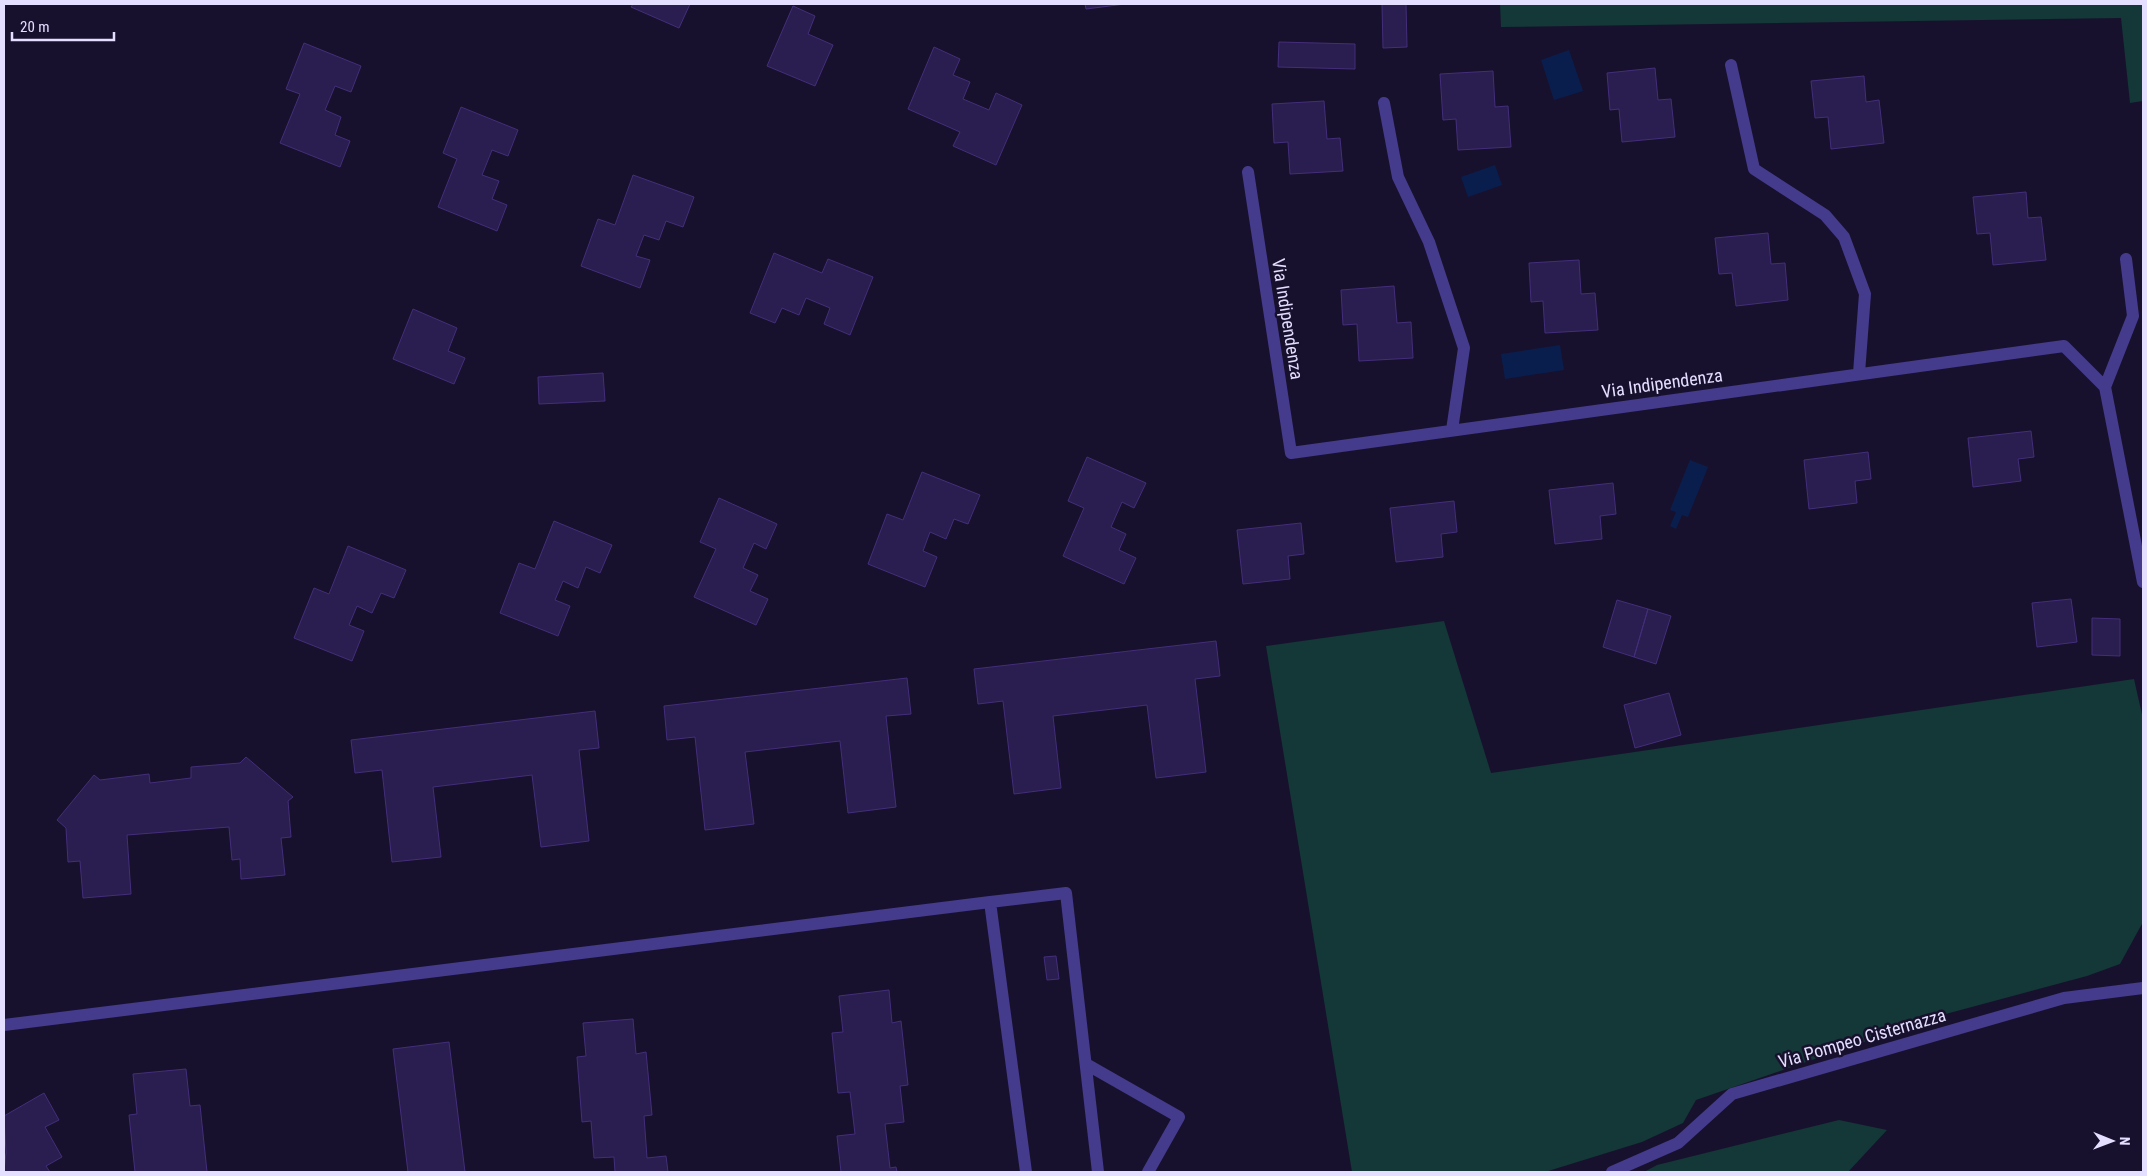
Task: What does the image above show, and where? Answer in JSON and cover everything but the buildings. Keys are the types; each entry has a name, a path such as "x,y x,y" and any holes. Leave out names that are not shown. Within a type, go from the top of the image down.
{"street":[{"path":"1731,65 1754,169 1825,215 1844,237 1865,294 1859,373"},
{"path":"1384,102 1398,177 1429,242 1464,348 1452,430"},
{"name":"Via Indipendenza","path":"1248,172 1291,453 2064,346 2105,387"},
{"path":"2126,259 2133,316 2105,387 2143,582"},
{"path":"4,1025 1066,893 1098,1172"},
{"path":"990,902 1026,1172"},
{"name":"Via Pompeo Cisternazza","path":"1612,1172 1678,1143 1732,1094 2064,998 2143,988"},
{"path":"1086,1064 1179,1117 1148,1172"}],"green space":[{"path":"1500,4 2143,4 2143,101 2130,103 2121,18 1501,27"},
{"path":"1444,621 1491,773 2134,679 2143,719 2143,922 2120,964 2087,976 1942,1015 1696,1100 1683,1123 1642,1142 1545,1172 1352,1172 1266,646"},
{"path":"1839,1120 1887,1130 1848,1172 1644,1172 1657,1165"}],"water":[{"path":"1569,50 1583,91 1554,100 1541,60"},
{"path":"1495,165 1502,185 1468,197 1461,177"},
{"path":"1560,345 1564,370 1505,379 1501,354"},
{"path":"1690,460 1708,467 1688,517 1682,515 1676,529 1670,526 1676,512 1670,510"}]}
